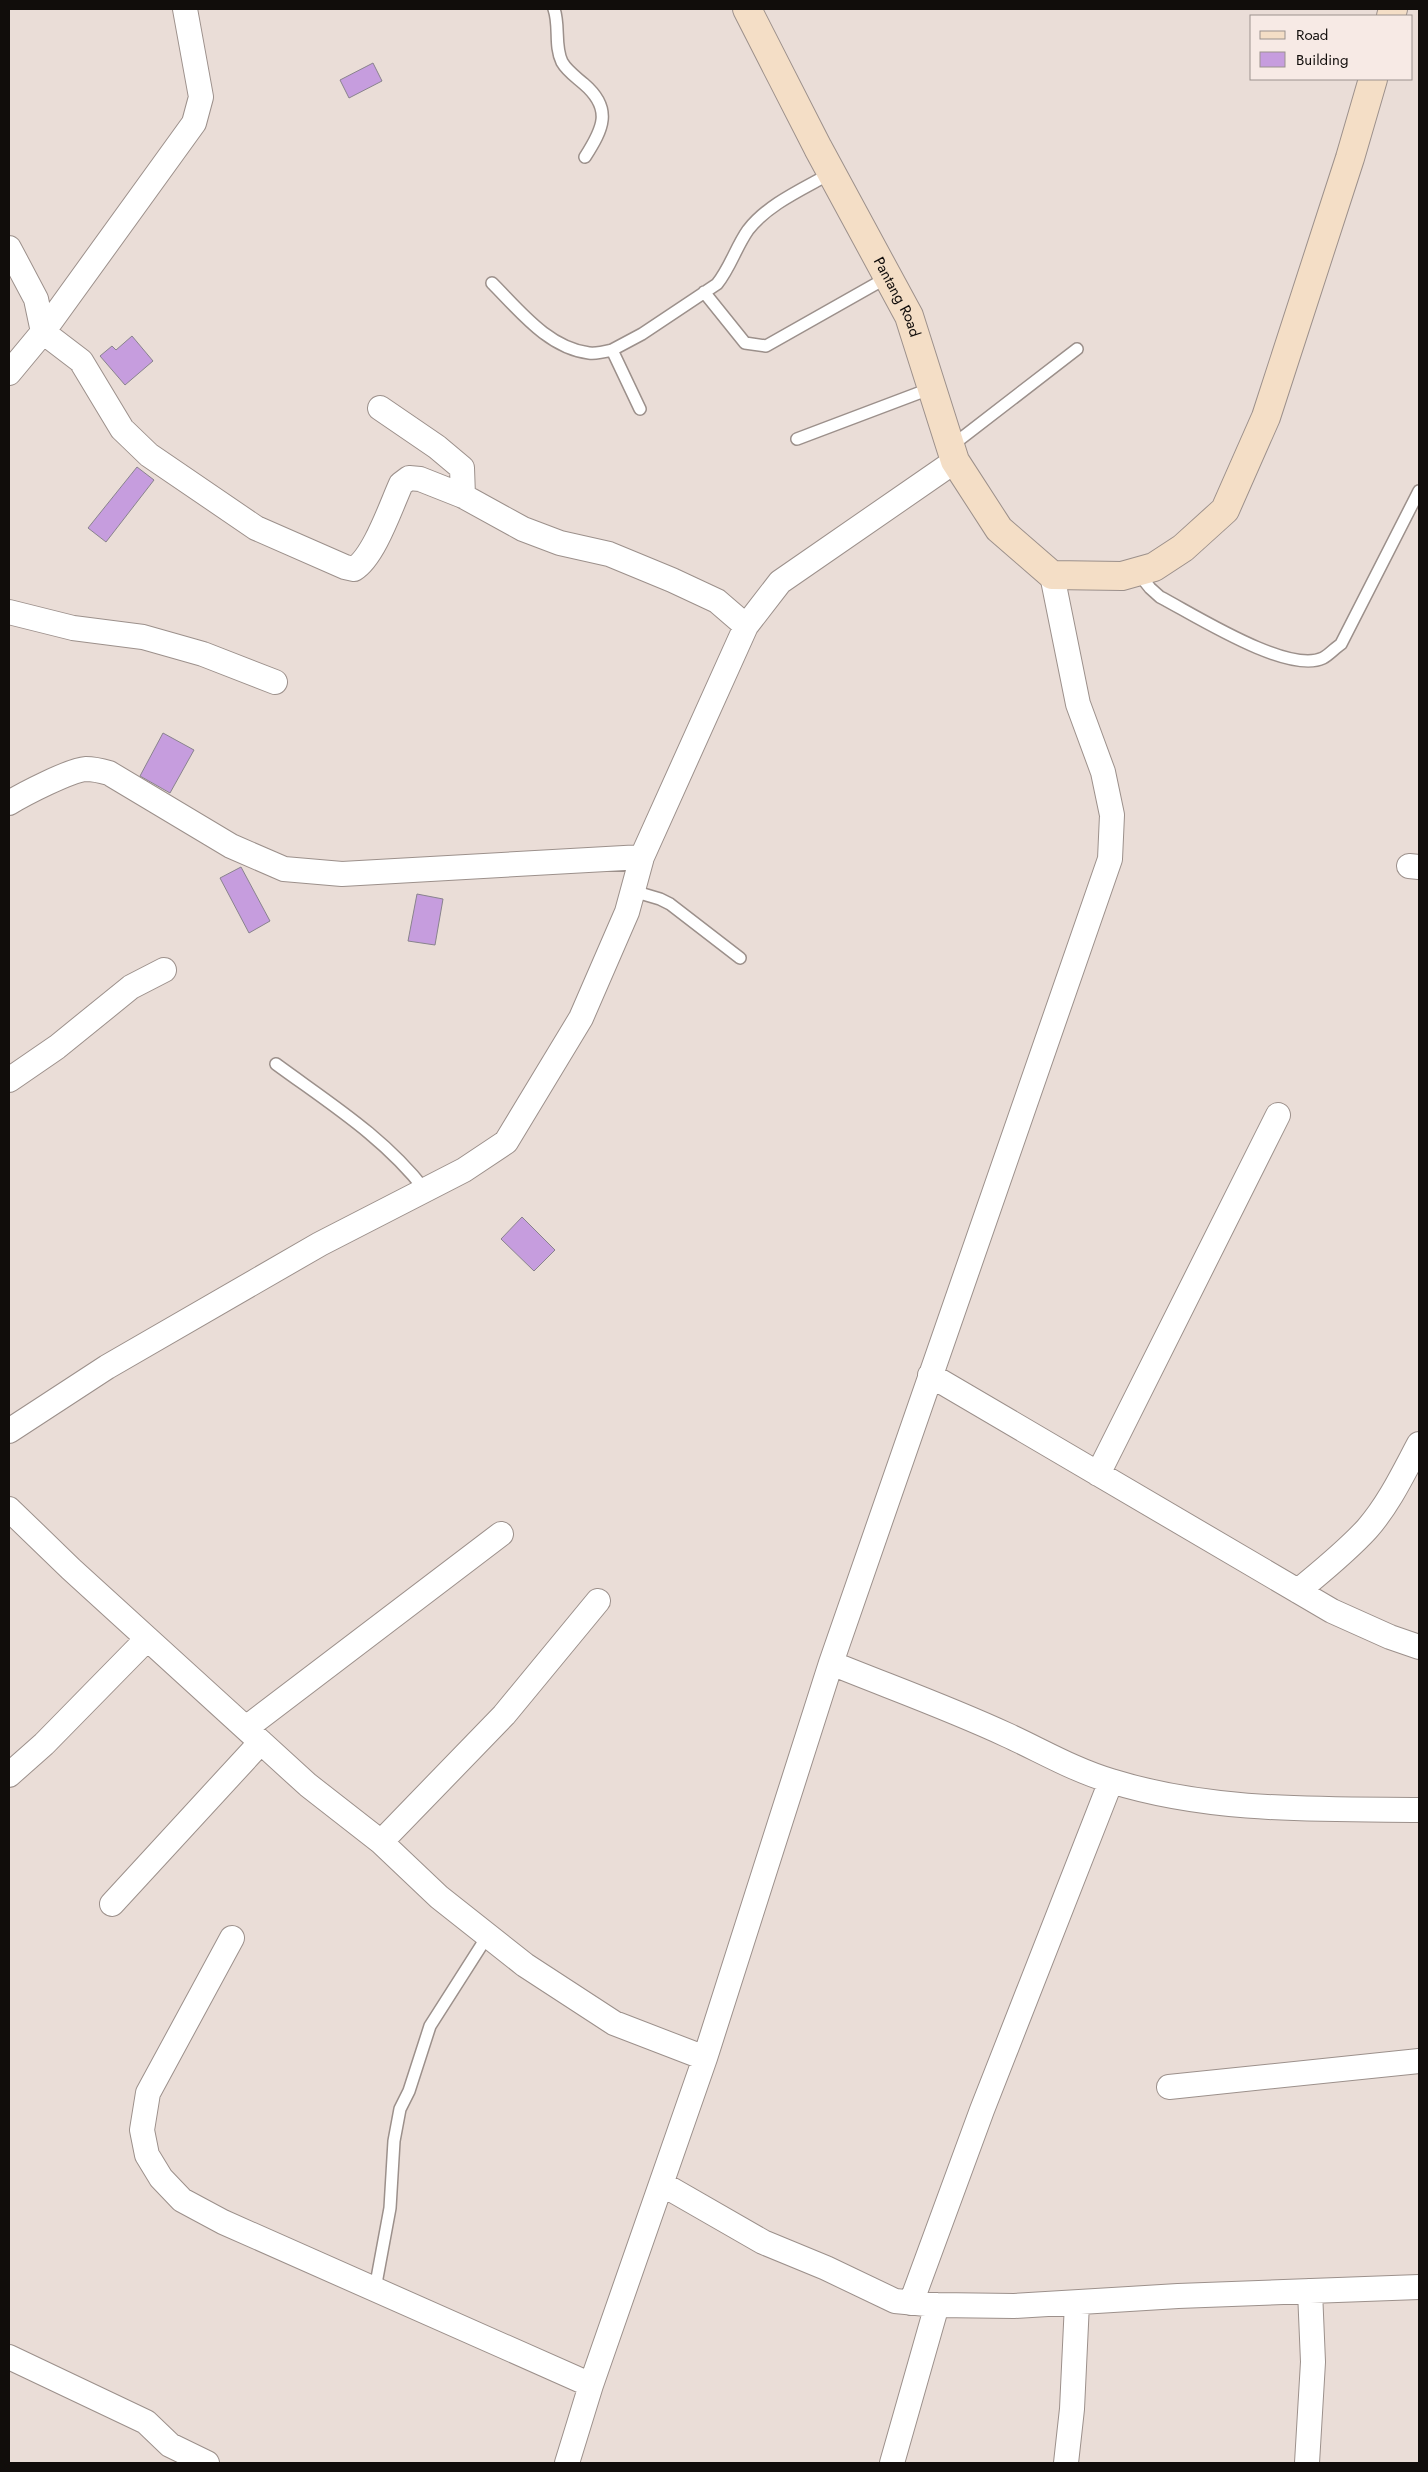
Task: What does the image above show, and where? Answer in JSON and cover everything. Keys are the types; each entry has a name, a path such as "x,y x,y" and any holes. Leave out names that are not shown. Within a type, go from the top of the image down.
{"street":[{"path":"9,373 43,332 194,123 201,97 185,9"},
{"name":"Pantang Road","path":"747,9 831,173 909,316 952,454 999,529 1052,575"},
{"path":"568,2463 592,2385 705,2058 831,1663 1110,858 1112,815 1103,772 1078,704 1052,575 1122,576 1154,567 1183,548 1225,510 1266,417 1347,167 1373,80"},
{"path":"9,248 36,299 43,332 82,361 122,429 149,455 256,528 345,567 354,569 360,565 374,542 402,484 409,478 420,479 463,496 523,529 560,543 609,554 672,580 717,601 746,626"},
{"path":"380,408 437,447 462,468 463,496"},
{"path":"9,1431 107,1367 320,1244 464,1170 506,1142 581,1018 627,912 642,857 746,626 780,582 952,454"},
{"path":"9,612 73,628 143,637 203,654 275,682"},
{"path":"9,803 31,790 84,769 98,770 110,773 231,846 284,869 342,874 642,857"},
{"path":"9,1080 57,1047 131,986 164,970"},
{"path":"1098,1474 1278,1114"},
{"path":"930,1375 1340,1615 1390,1638 1419,1647"},
{"path":"1298,1591 1342,1555 1368,1528 1401,1479 1419,1444"},
{"path":"9,1508 148,1639 308,1785 381,1842 439,1897 525,1964 614,2023 705,2058"},
{"path":"112,1904 253,1735 501,1534"},
{"path":"381,1842 504,1715 598,1601"},
{"path":"9,1775 44,1744 148,1639"},
{"path":"831,1663 1007,1735 1067,1766 1111,1781 1167,1795 1267,1808 1419,1810"},
{"path":"911,2303 982,2110 1111,1781"},
{"path":"232,1938 148,2093 142,2130 147,2155 161,2178 182,2200 223,2222 592,2385"},
{"path":"1169,2087 1419,2061"},
{"path":"662,2184 762,2242 826,2268 894,2300 911,2303 1014,2306 1419,2287"},
{"path":"1307,2463 1313,2362 1310,2291"},
{"path":"1066,2463 1072,2409 1077,2303"},
{"path":"892,2463 937,2305"},
{"path":"9,2357 146,2422 170,2445 207,2463"}],"lane":[{"path":"554,9 558,31 558,50 562,62 569,71 596,94 601,103 603,117 598,137 585,157"},
{"path":"492,283 534,326 553,339 589,353 612,350 642,334 717,284 748,231 764,215 786,199 831,173"},
{"path":"704,292 745,343 766,346 888,277"},
{"path":"952,454 1077,349"},
{"path":"612,350 640,409"},
{"path":"797,439 932,388"},
{"path":"1137,572 1160,597 1269,654 1307,661 1322,658 1341,644 1419,491"},
{"path":"633,891 660,898 670,904 740,958"},
{"path":"276,1064 372,1134 397,1156 425,1190"},
{"path":"375,2289 390,2208 394,2141 400,2109 409,2091 430,2026 488,1935"}],"building":[{"path":"373,63 382,81 349,98 340,80"},
{"path":"132,336 153,361 125,385 100,356 112,346 116,350"},
{"path":"137,467 154,480 106,542 88,528"},
{"path":"163,733 194,750 170,793 140,776"},
{"path":"241,867 270,921 249,933 220,878"},
{"path":"417,894 443,899 435,945 408,941"},
{"path":"522,1217 555,1250 534,1271 501,1239"}]}
